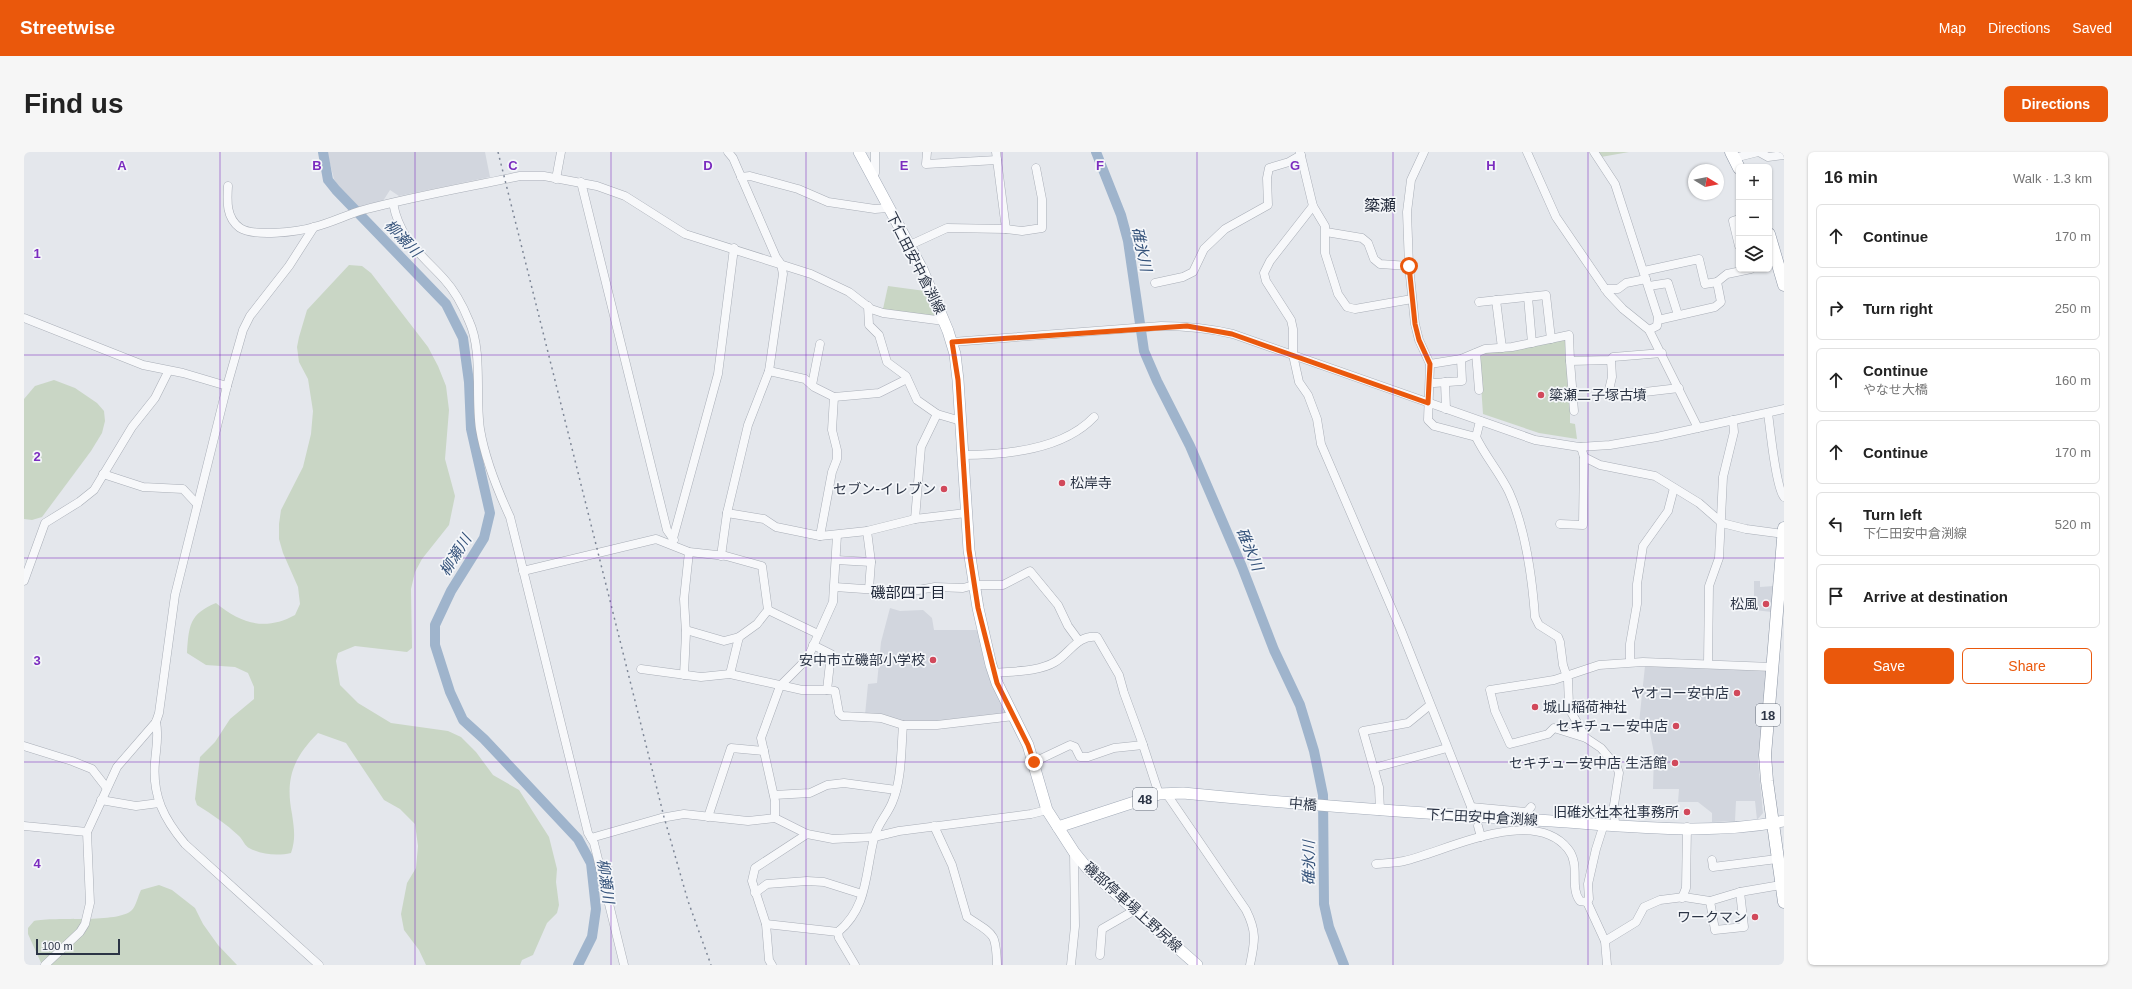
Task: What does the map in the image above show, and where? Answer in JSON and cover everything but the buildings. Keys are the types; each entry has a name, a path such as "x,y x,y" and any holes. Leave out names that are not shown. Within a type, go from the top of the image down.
{"highway":[{"path":"1769,236 1774,265 1784,284"},
{"name":"18","path":"1784,528 1780,608 1772,667 1765,755 1778,822 1777,859 1784,902"}],"main road":[{"name":"下仁田安中倉渕線","path":"859,152 888,208 910,245 952,342 956,363 966,513 974,585 994,673 1028,745 1047,810 1058,827"},
{"name":"中橋","path":"1162,794 1236,798 1375,810"},
{"name":"48","path":"1058,827 1162,794"},
{"name":"下仁田安中倉渕線","path":"1375,810 1687,828 1720,828 1778,822"},
{"name":"磯部停車場上野尻線","path":"1058,827 1074,852 1087,868 1197,965"}],"street":[{"path":"556,179 561,152"},
{"path":"721,556 727,513 748,425 769,371 783,274 781,264 776,257 741,177 728,152"},
{"path":"873,177 875,173 875,152"},
{"path":"927,152 926,164 966,161 997,156 1006,229"},
{"path":"965,152 966,161"},
{"path":"1424,152 1411,180 1407,206 1409,266 1412,299 1419,340 1430,364 1428,420 1434,426 1476,437 1508,491 1514,506 1531,566 1535,617 1539,625 1558,637 1566,676 1569,705 1586,738"},
{"path":"1527,152 1556,217 1605,290 1623,309 1649,330 1662,353 1698,428"},
{"path":"1594,152 1615,184 1646,279 1658,320 1657,326 1649,330"},
{"path":"1735,159 1758,152 1768,157 1784,155"},
{"path":"1155,283 1183,277 1193,272 1204,249 1225,229 1268,205 1267,178 1270,168 1289,162 1300,153 1313,206 1325,226 1325,253 1338,294 1347,307 1355,309 1412,299"},
{"path":"910,245 947,228 1006,229 1022,231 1042,228 1042,199 1036,168"},
{"path":"228,186 228,211 232,220 239,227 256,232 292,231 314,227 362,211 393,203 520,176 544,176 581,182 625,196 685,234 734,248 811,274 850,292 868,306 883,313 944,321"},
{"path":"741,177 750,176 798,189 828,202 875,209 888,208"},
{"path":"581,182 667,530 672,542"},
{"path":"393,203 396,219 409,243 455,294 474,331 480,429 487,459 510,517 590,838 594,844 624,965"},
{"path":"1313,206 1270,261 1264,273 1266,281 1291,320 1293,328 1293,355 1299,382 1308,395 1317,419 1321,444 1343,492 1471,808 1526,812 1531,811"},
{"path":"1736,220 1733,221 1736,234"},
{"path":"314,227 288,266 250,316 243,330 227,386 175,595 165,672 156,722 158,733 154,763 155,782 159,803 169,824 184,844 319,965"},
{"path":"1326,232 1362,238 1368,243 1374,260 1380,264 1409,266"},
{"path":"672,542 718,374 734,248"},
{"path":"1605,290 1618,289 1626,283 1646,279 1699,259 1706,284 1717,282 1727,274 1736,272"},
{"path":"1646,279 1668,283 1678,315"},
{"path":"1658,320 1715,307 1721,302 1717,282"},
{"path":"1480,302 1546,295 1551,339"},
{"path":"1528,297 1532,343"},
{"path":"1496,300 1502,348"},
{"path":"868,306 869,325 879,334 887,362 907,379 917,400 937,414 961,421"},
{"path":"24,318 143,366 168,372 183,373 227,386"},
{"path":"952,342 1187,326 1232,334 1535,440 1581,447 1628,442 1784,409"},
{"path":"1430,364 1461,359 1485,349 1502,348 1569,335 1574,412"},
{"path":"812,385 820,344"},
{"path":"1476,353 1479,390"},
{"path":"1570,360 1611,360 1613,357 1662,353"},
{"path":"1434,383 1462,381 1461,359"},
{"path":"1611,360 1612,377 1609,390 1610,396 1679,388"},
{"path":"769,371 805,380 834,397 879,393 907,379"},
{"path":"24,581 45,523 90,494 132,427 155,398 168,372"},
{"path":"1445,382 1446,409"},
{"path":"820,536 832,472 837,460 837,450 832,430 834,397"},
{"path":"1768,413 1779,481 1784,497"},
{"path":"915,519 921,447 937,414"},
{"path":"962,455 996,454 1022,450 1067,437 1084,427 1094,417"},
{"path":"1708,663 1709,586 1719,558 1722,523 1723,476 1734,432 1733,420"},
{"path":"1476,437 1480,421"},
{"path":"1560,524 1583,525 1584,457 1581,447"},
{"path":"1584,457 1600,466 1655,476 1699,503 1722,523 1746,529 1784,534"},
{"path":"103,474 143,487 183,489 197,504"},
{"path":"1630,662 1630,644 1637,604 1637,584 1643,546 1668,511 1674,488"},
{"path":"727,513 764,519 776,527 820,536 867,530 915,519 966,513"},
{"path":"867,530 871,562 869,589"},
{"path":"775,818 774,795 761,738 780,686 801,665 813,645 833,602 837,535"},
{"path":"523,571 656,539 672,542 689,552 721,556 762,566 768,610 757,624 739,637 724,641 686,630"},
{"path":"684,675 686,630 684,599 689,552"},
{"path":"836,560 871,562"},
{"path":"835,587 907,592 935,587 963,588 974,585 1003,585 1030,571 1058,605 1068,626 1079,642"},
{"path":"768,610 818,634"},
{"path":"994,673 1040,668 1056,662 1079,642 1090,636 1097,637 1119,675 1124,694 1162,794 1246,910 1253,924 1256,938 1250,965"},
{"path":"730,674 739,637"},
{"path":"813,645 831,654 827,690"},
{"path":"1615,825 1614,805 1619,773 1618,767 1601,748 1586,738 1554,728 1548,734 1510,744 1495,711 1490,690 1554,680 1599,665 1630,662 1708,663 1772,667"},
{"path":"641,669 701,677 730,674 742,675 780,686 802,690 835,691 839,713 842,716 881,718 902,725 937,725 1014,716"},
{"path":"1375,810 1379,787 1363,731 1408,722 1430,706"},
{"path":"45,965 80,932 88,917 90,894 87,832 106,787 117,767 156,722"},
{"path":"766,924 838,932 850,922 866,886 874,837 892,803 896,790 900,766 902,725"},
{"path":"1034,762 1070,745 1075,748 1080,757 1088,757 1114,748 1143,745"},
{"path":"24,746 92,769 106,787"},
{"path":"708,817 731,748 764,751"},
{"path":"1374,768 1447,748"},
{"path":"774,795 810,793 827,785 844,783 896,790"},
{"path":"101,800 136,806 159,803"},
{"path":"590,838 664,817 684,814 748,821 775,818 807,834 833,839 874,837 899,831 1031,814 1047,810"},
{"path":"1604,824 1596,849 1588,884 1589,899 1587,902 1605,941 1607,965"},
{"path":"24,826 87,832"},
{"path":"934,826 952,865 967,918 991,933 996,943 997,965"},
{"path":"1478,826 1481,837"},
{"path":"1376,864 1402,862 1504,830 1529,828 1559,838 1570,850 1576,866 1576,894 1580,901 1587,902"},
{"path":"1682,898 1686,888 1687,828"},
{"path":"772,965 769,960 766,924 752,881 755,868 807,834"},
{"path":"1071,965 1075,926 1074,852"},
{"path":"1712,860 1713,867 1777,859"},
{"path":"756,894 767,884 807,881 824,882 862,894"},
{"path":"1605,941 1636,922 1644,907 1660,900 1682,898 1710,901 1740,892 1781,885"},
{"path":"1710,901 1715,930 1744,926 1740,892"},
{"path":"1100,955 1102,929 1135,910"},
{"path":"838,932 839,938 855,965"}],"shaded area":[{"path":"327,152 485,152 490,177 399,196 390,190 383,201 360,208 339,188 334,179"},
{"path":"1754,581 1760,581 1760,587 1774,586 1772,612 1754,610"},
{"name":"安中市立磯部小学校","path":"890,608 900,611 923,610 932,618 934,630 979,630 1008,714 937,723 907,723 865,715 868,684 877,683 881,642"},
{"path":"1645,666 1767,670 1758,761 1763,813 1757,820 1755,801 1736,801 1735,821 1712,822 1712,813 1698,802 1678,802 1679,789 1653,789 1654,753 1648,723 1639,723"}],"green space":[{"path":"1598,152 1629,152 1601,157"},
{"path":"349,265 362,266 371,273 428,347 438,366 446,386 449,410 445,459 455,496 449,525 422,559 415,572 411,589 412,648 407,652 355,646 338,653 336,661 340,685 358,703 391,723 448,731 461,737 476,752 493,775 519,790 549,837 557,869 556,882 559,905 557,913 547,923 533,955 522,960 520,965 426,965 419,950 404,930 401,914 407,883 416,868 418,846 415,824 400,809 384,800 346,743 318,733 302,751 297,760 293,770 290,790 294,834 294,843 291,853 270,854 249,848 229,827 197,805 195,799 200,757 215,742 230,719 254,699 254,687 248,673 235,667 206,665 187,653 190,628 195,617 200,612 216,603 225,610 244,620 264,624 274,623 295,615 300,604 298,587 283,553 279,539 281,510 303,467 311,434 313,411 308,379 299,362 297,347 307,310"},
{"path":"888,286 925,291 936,317 883,309"},
{"path":"1565,338 1572,413 1570,413 1570,423 1575,424 1577,439 1539,433 1483,414 1479,355 1484,351"},
{"path":"54,380 75,388 97,403 104,411 105,421 102,433 91,451 42,517 32,520 24,519 24,399 35,386"},
{"path":"159,885 172,890 195,908 203,924 218,945 237,965 42,965 28,934 28,928 34,921 114,917 125,914 132,910 141,890"}],"waterway":[{"name":"柳瀬川","path":"323,152 328,180 446,304 463,338 469,382 471,429 490,513 484,538 451,591 435,625 435,645 450,692 463,720 484,739 578,839 591,863 596,909 592,937 578,965"},
{"name":"碓氷川","path":"1096,152 1121,215 1128,241 1144,351 1157,381 1190,446 1242,567 1274,650 1300,705 1314,751 1323,795 1324,904 1329,927 1344,965"}],"railway":[{"path":"498,152 664,817 688,901 711,965"}],"place":[{"name":"簗瀬二子塚古墳","path":"1541,395"},
{"name":"松岸寺","path":"1062,483"},
{"name":"セブン-イレブン","path":"944,489"},
{"name":"松風","path":"1766,604"},
{"name":"安中市立磯部小学校","path":"933,660"},
{"name":"ヤオコー安中店","path":"1737,693"},
{"name":"城山稲荷神社","path":"1535,707"},
{"name":"セキチュー安中店","path":"1676,726"},
{"name":"セキチュー安中店 生活館","path":"1675,763"},
{"name":"旧碓氷社本社事務所","path":"1687,812"},
{"name":"ワークマン","path":"1755,917"}],"district":[{"name":"簗瀬","path":"1380,205"},
{"name":"磯部四丁目","path":"908,592"}],"route":[{"path":"1034,762 1028,745 997,683 991,665 978,608 969,550 962,455 961,413 955,354 952,342 1161,326 1187,326 1212,329 1247,339 1428,403 1430,364 1419,340 1415,324 1409,266"}]}
